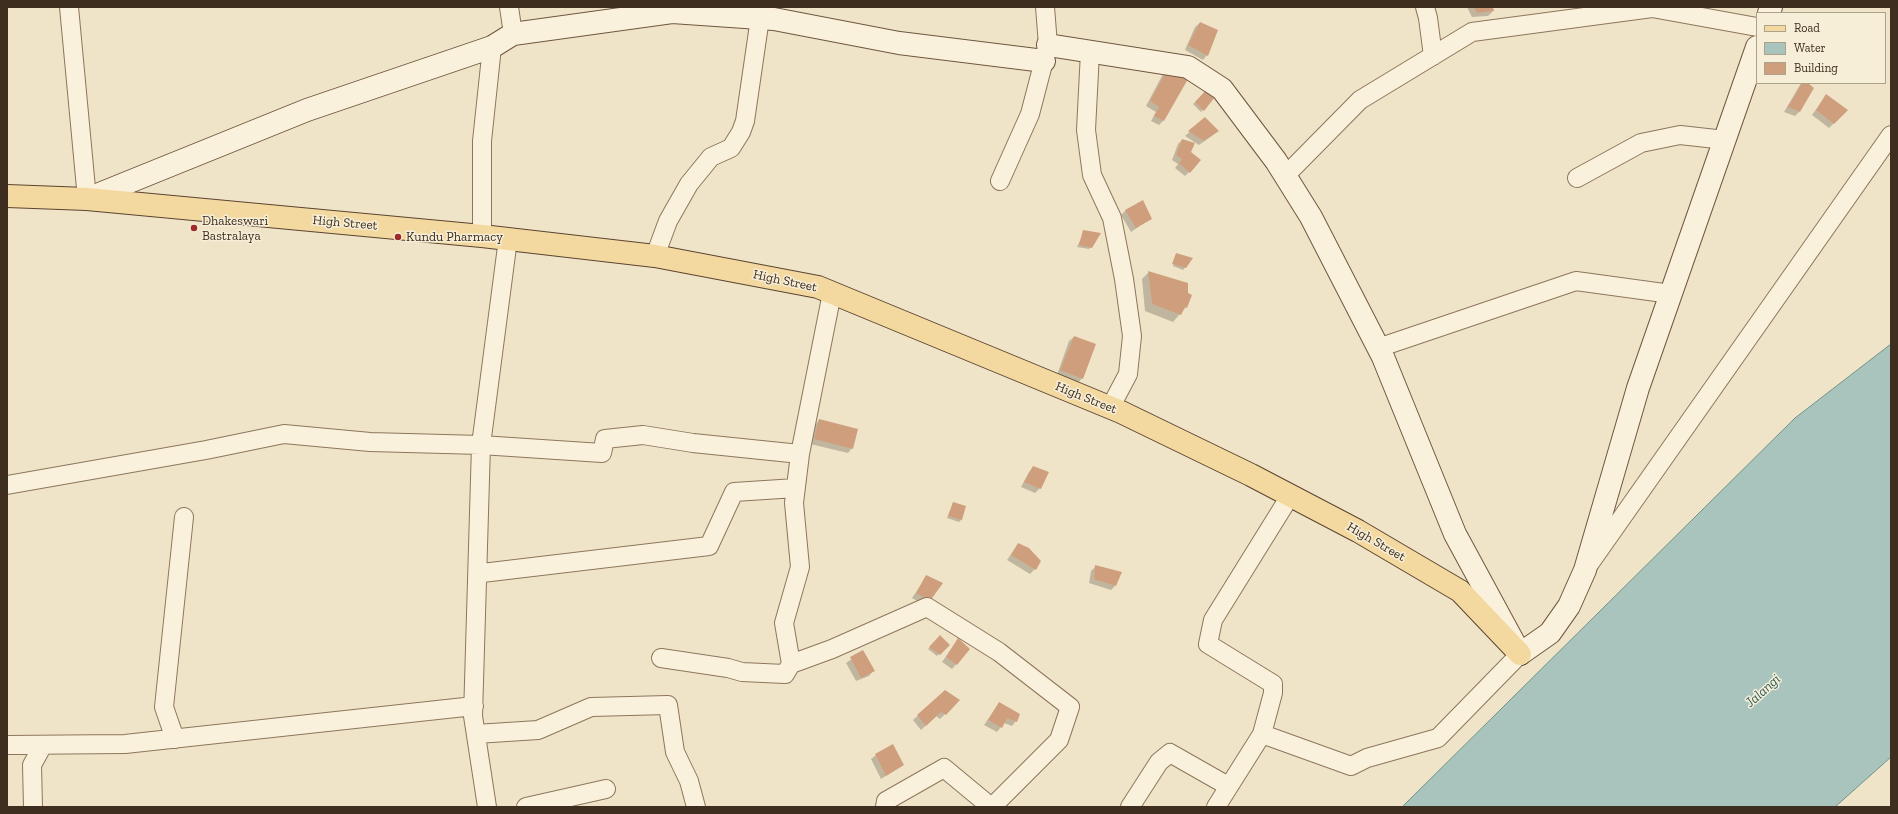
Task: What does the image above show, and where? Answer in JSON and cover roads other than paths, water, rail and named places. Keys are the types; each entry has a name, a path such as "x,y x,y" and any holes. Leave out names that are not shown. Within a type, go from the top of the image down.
{"main road":[{"name":"High Street","path":"7,196 87,199 482,236 655,256 818,287 1110,408 1358,531 1460,591 1520,654"}],"street":[{"path":"69,7 87,199 307,110 492,47 513,34 673,9 772,14 899,43 1046,53 1090,52 1188,66 1222,89 1285,176 1311,217 1378,348 1455,534 1520,654"},
{"path":"509,7 513,34"},
{"path":"1000,181 1030,114 1046,53 1045,7"},
{"path":"1425,7 1428,18 1432,56"},
{"path":"1285,176 1360,100 1472,32 1652,8 1756,27"},
{"path":"655,256 668,221 689,184 711,158 731,148 740,132 745,121 772,14"},
{"path":"482,236 482,141 492,47"},
{"path":"1262,734 1351,766 1367,758 1438,738 1520,654 1550,633 1569,606 1585,570 1638,388 1756,50"},
{"path":"1090,52 1086,130 1092,175 1112,218 1124,279 1132,336 1128,374 1110,408"},
{"path":"1577,178 1641,143 1680,135 1724,140"},
{"path":"1585,570 1891,135"},
{"path":"487,807 476,734 474,706 481,445 508,239"},
{"path":"1378,348 1576,281 1671,294"},
{"path":"791,664 784,623 800,567 794,504 800,454 832,293"},
{"path":"7,485 206,450 284,434 370,442 481,445 602,453 605,439 643,435 693,443 800,454"},
{"path":"482,573 709,546 734,492 796,488"},
{"path":"1216,807 1262,734 1273,693 1273,684 1208,644 1212,620 1290,496"},
{"path":"175,738 164,707 184,517"},
{"path":"661,658 728,668 742,672 785,674 791,664 832,649 927,607 999,652 1070,707 1059,740 992,807 944,768 886,801 885,807"},
{"path":"476,734 538,730 591,707 668,705 675,752 689,781 696,807"},
{"path":"7,745 125,744 474,706"},
{"path":"33,807 32,765 44,745"},
{"path":"1130,807 1159,762 1170,753 1228,786"},
{"path":"526,807 606,789"}],"water":[{"name":"Jalangi","path":"1891,344 1891,757 1835,807 1402,807 1795,418"}],"place":[{"name":"Dhakeswari Bastralaya","path":"194,228"},
{"name":"Kundu Pharmacy","path":"398,237"}]}
